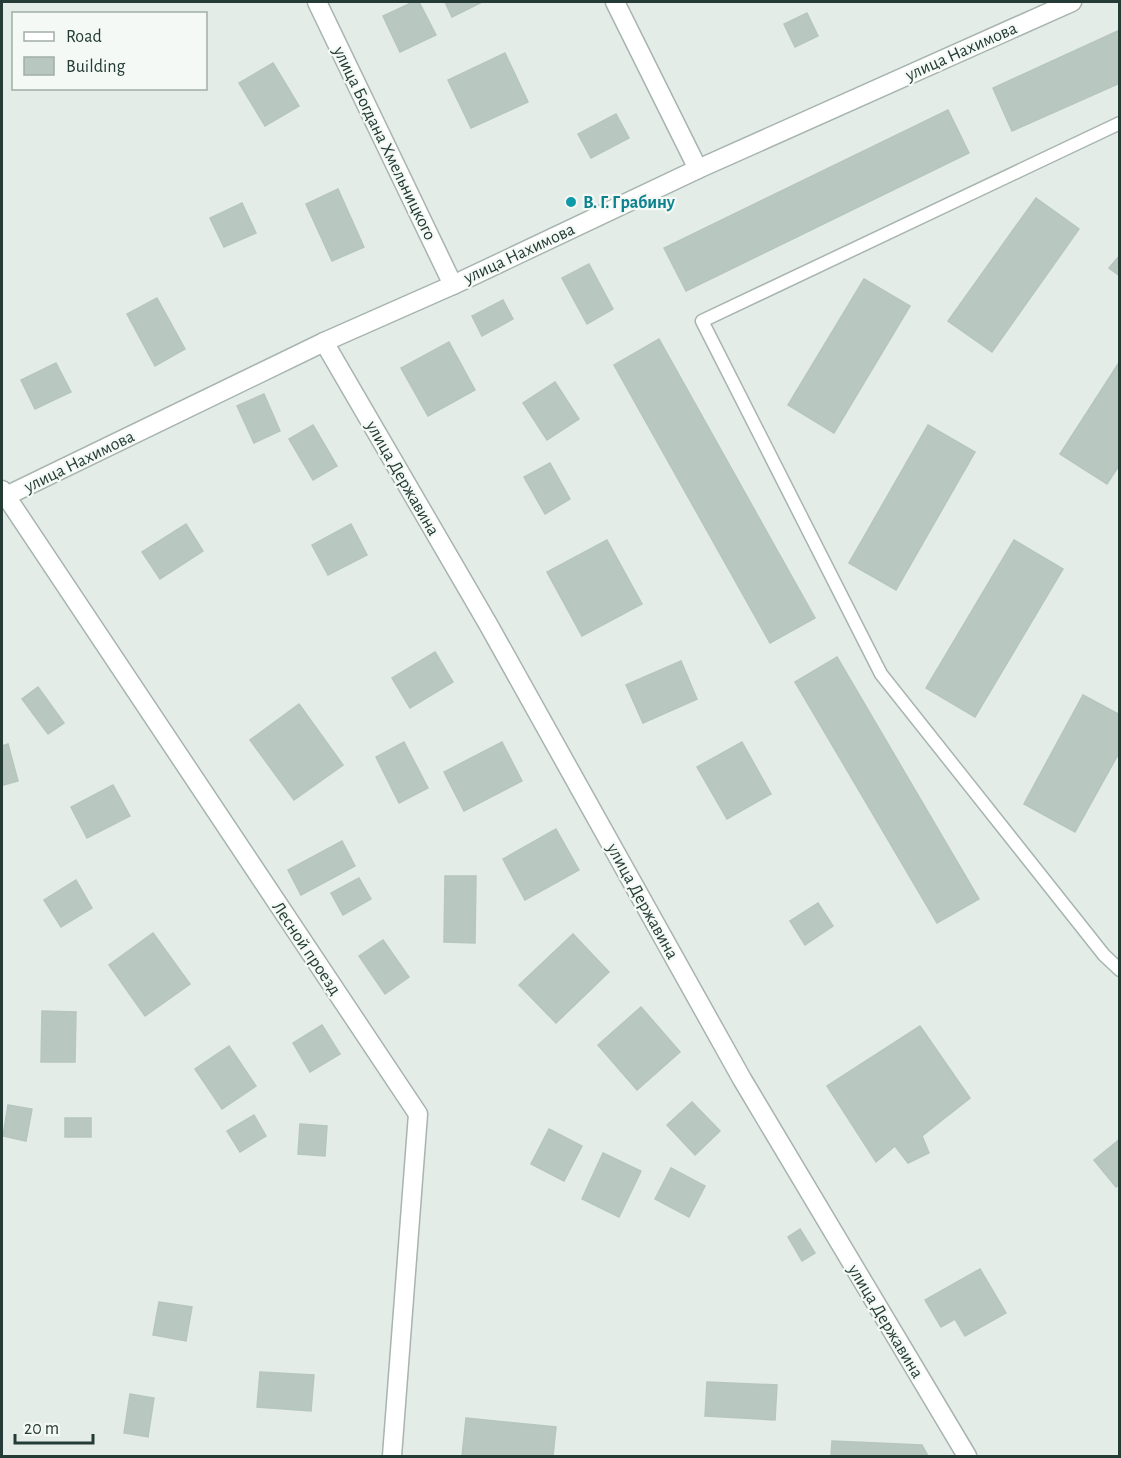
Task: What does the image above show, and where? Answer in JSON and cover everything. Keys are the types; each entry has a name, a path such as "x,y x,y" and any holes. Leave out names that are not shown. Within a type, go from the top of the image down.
{"street":[{"name":"улица Богдана Хмельницкого","path":"317,2 453,285"},
{"path":"615,2 698,169"},
{"name":"улица Нахимова","path":"3,495 324,342 453,285 698,169 1072,2"},
{"name":"улица Державина","path":"324,342 488,624 742,1079 967,1456"},
{"name":"Лесной проезд","path":"3,495 418,1114 392,1456"}],"lane":[{"path":"1119,123 702,321 881,674 1104,956 1119,970"}],"building":[{"path":"413,2 419,2 436,35 400,52 383,16"},
{"path":"445,2 482,2 452,17"},
{"path":"807,13 818,36 795,47 784,24"},
{"path":"1120,30 1120,83 1012,131 993,88"},
{"path":"505,53 528,102 471,128 448,80"},
{"path":"273,63 299,106 265,126 239,83"},
{"path":"948,110 969,153 686,291 664,248"},
{"path":"616,114 629,138 591,158 578,134"},
{"path":"338,189 364,247 332,261 306,204"},
{"path":"1036,198 1079,229 992,352 948,321"},
{"path":"242,203 256,233 224,247 210,218"},
{"path":"1120,255 1120,276 1109,268"},
{"path":"589,264 613,309 587,324 562,278"},
{"path":"864,279 910,306 834,433 788,405"},
{"path":"157,298 185,349 155,366 127,314"},
{"path":"503,300 513,319 482,336 472,316"},
{"path":"659,339 815,618 770,643 614,365"},
{"path":"449,342 475,390 428,416 401,368"},
{"path":"1120,361 1120,464 1107,484 1060,454"},
{"path":"56,363 71,392 35,409 21,380"},
{"path":"555,382 579,419 547,440 523,403"},
{"path":"264,394 280,431 254,443 237,406"},
{"path":"313,425 337,466 313,480 289,439"},
{"path":"928,425 975,452 896,590 849,563"},
{"path":"550,463 570,499 545,514 524,477"},
{"path":"186,524 203,551 160,579 142,552"},
{"path":"351,524 367,555 328,575 312,545"},
{"path":"607,540 642,604 582,636 547,572"},
{"path":"1014,540 1063,569 975,717 926,688"},
{"path":"435,652 453,682 410,708 392,678"},
{"path":"837,657 979,899 937,923 795,682"},
{"path":"681,661 697,699 643,723 626,685"},
{"path":"38,687 64,723 48,734 22,699"},
{"path":"1083,695 1120,715 1120,751 1075,832 1024,804"},
{"path":"299,704 343,765 294,800 250,740"},
{"path":"404,742 428,788 399,803 376,757"},
{"path":"502,742 522,781 464,811 444,772"},
{"path":"742,742 771,794 727,819 697,767"},
{"path":"8,744 18,781 3,785 2,746"},
{"path":"113,785 130,816 87,838 71,807"},
{"path":"556,829 579,870 525,900 503,859"},
{"path":"342,841 355,866 301,895 288,870"},
{"path":"445,876 476,876 475,943 444,942"},
{"path":"359,878 371,899 343,915 331,893"},
{"path":"76,880 92,908 61,927 44,900"},
{"path":"818,903 833,926 805,945 790,921"},
{"path":"153,933 190,984 145,1016 109,965"},
{"path":"573,934 609,972 556,1023 519,985"},
{"path":"383,940 409,977 385,994 359,956"},
{"path":"641,1007 680,1052 637,1090 598,1045"},
{"path":"42,1011 76,1012 75,1062 41,1062"},
{"path":"322,1025 340,1054 310,1072 293,1043"},
{"path":"920,1026 970,1098 922,1136 929,1153 908,1163 895,1146 876,1162 827,1086"},
{"path":"229,1046 256,1086 222,1109 195,1069"},
{"path":"692,1102 720,1131 695,1155 667,1125"},
{"path":"8,1105 32,1109 26,1141 3,1136"},
{"path":"254,1115 266,1136 240,1152 227,1131"},
{"path":"65,1118 91,1118 91,1137 65,1137"},
{"path":"300,1124 327,1126 325,1156 298,1154"},
{"path":"549,1129 582,1146 564,1181 531,1164"},
{"path":"1120,1139 1120,1184 1116,1187 1094,1160"},
{"path":"603,1153 641,1171 619,1217 582,1199"},
{"path":"671,1168 705,1186 689,1217 655,1199"},
{"path":"800,1229 815,1253 802,1261 788,1237"},
{"path":"980,1269 1006,1313 965,1336 955,1319 941,1327 925,1300"},
{"path":"159,1302 192,1307 186,1341 153,1335"},
{"path":"260,1372 314,1375 311,1411 257,1407"},
{"path":"707,1382 777,1385 775,1420 705,1416"},
{"path":"130,1394 154,1398 148,1437 124,1433"},
{"path":"466,1418 556,1427 553,1456 462,1456"},
{"path":"832,1441 922,1445 928,1456 831,1456"}],"place":[{"name":"В. Г. Грабину","path":"571,202"}]}
